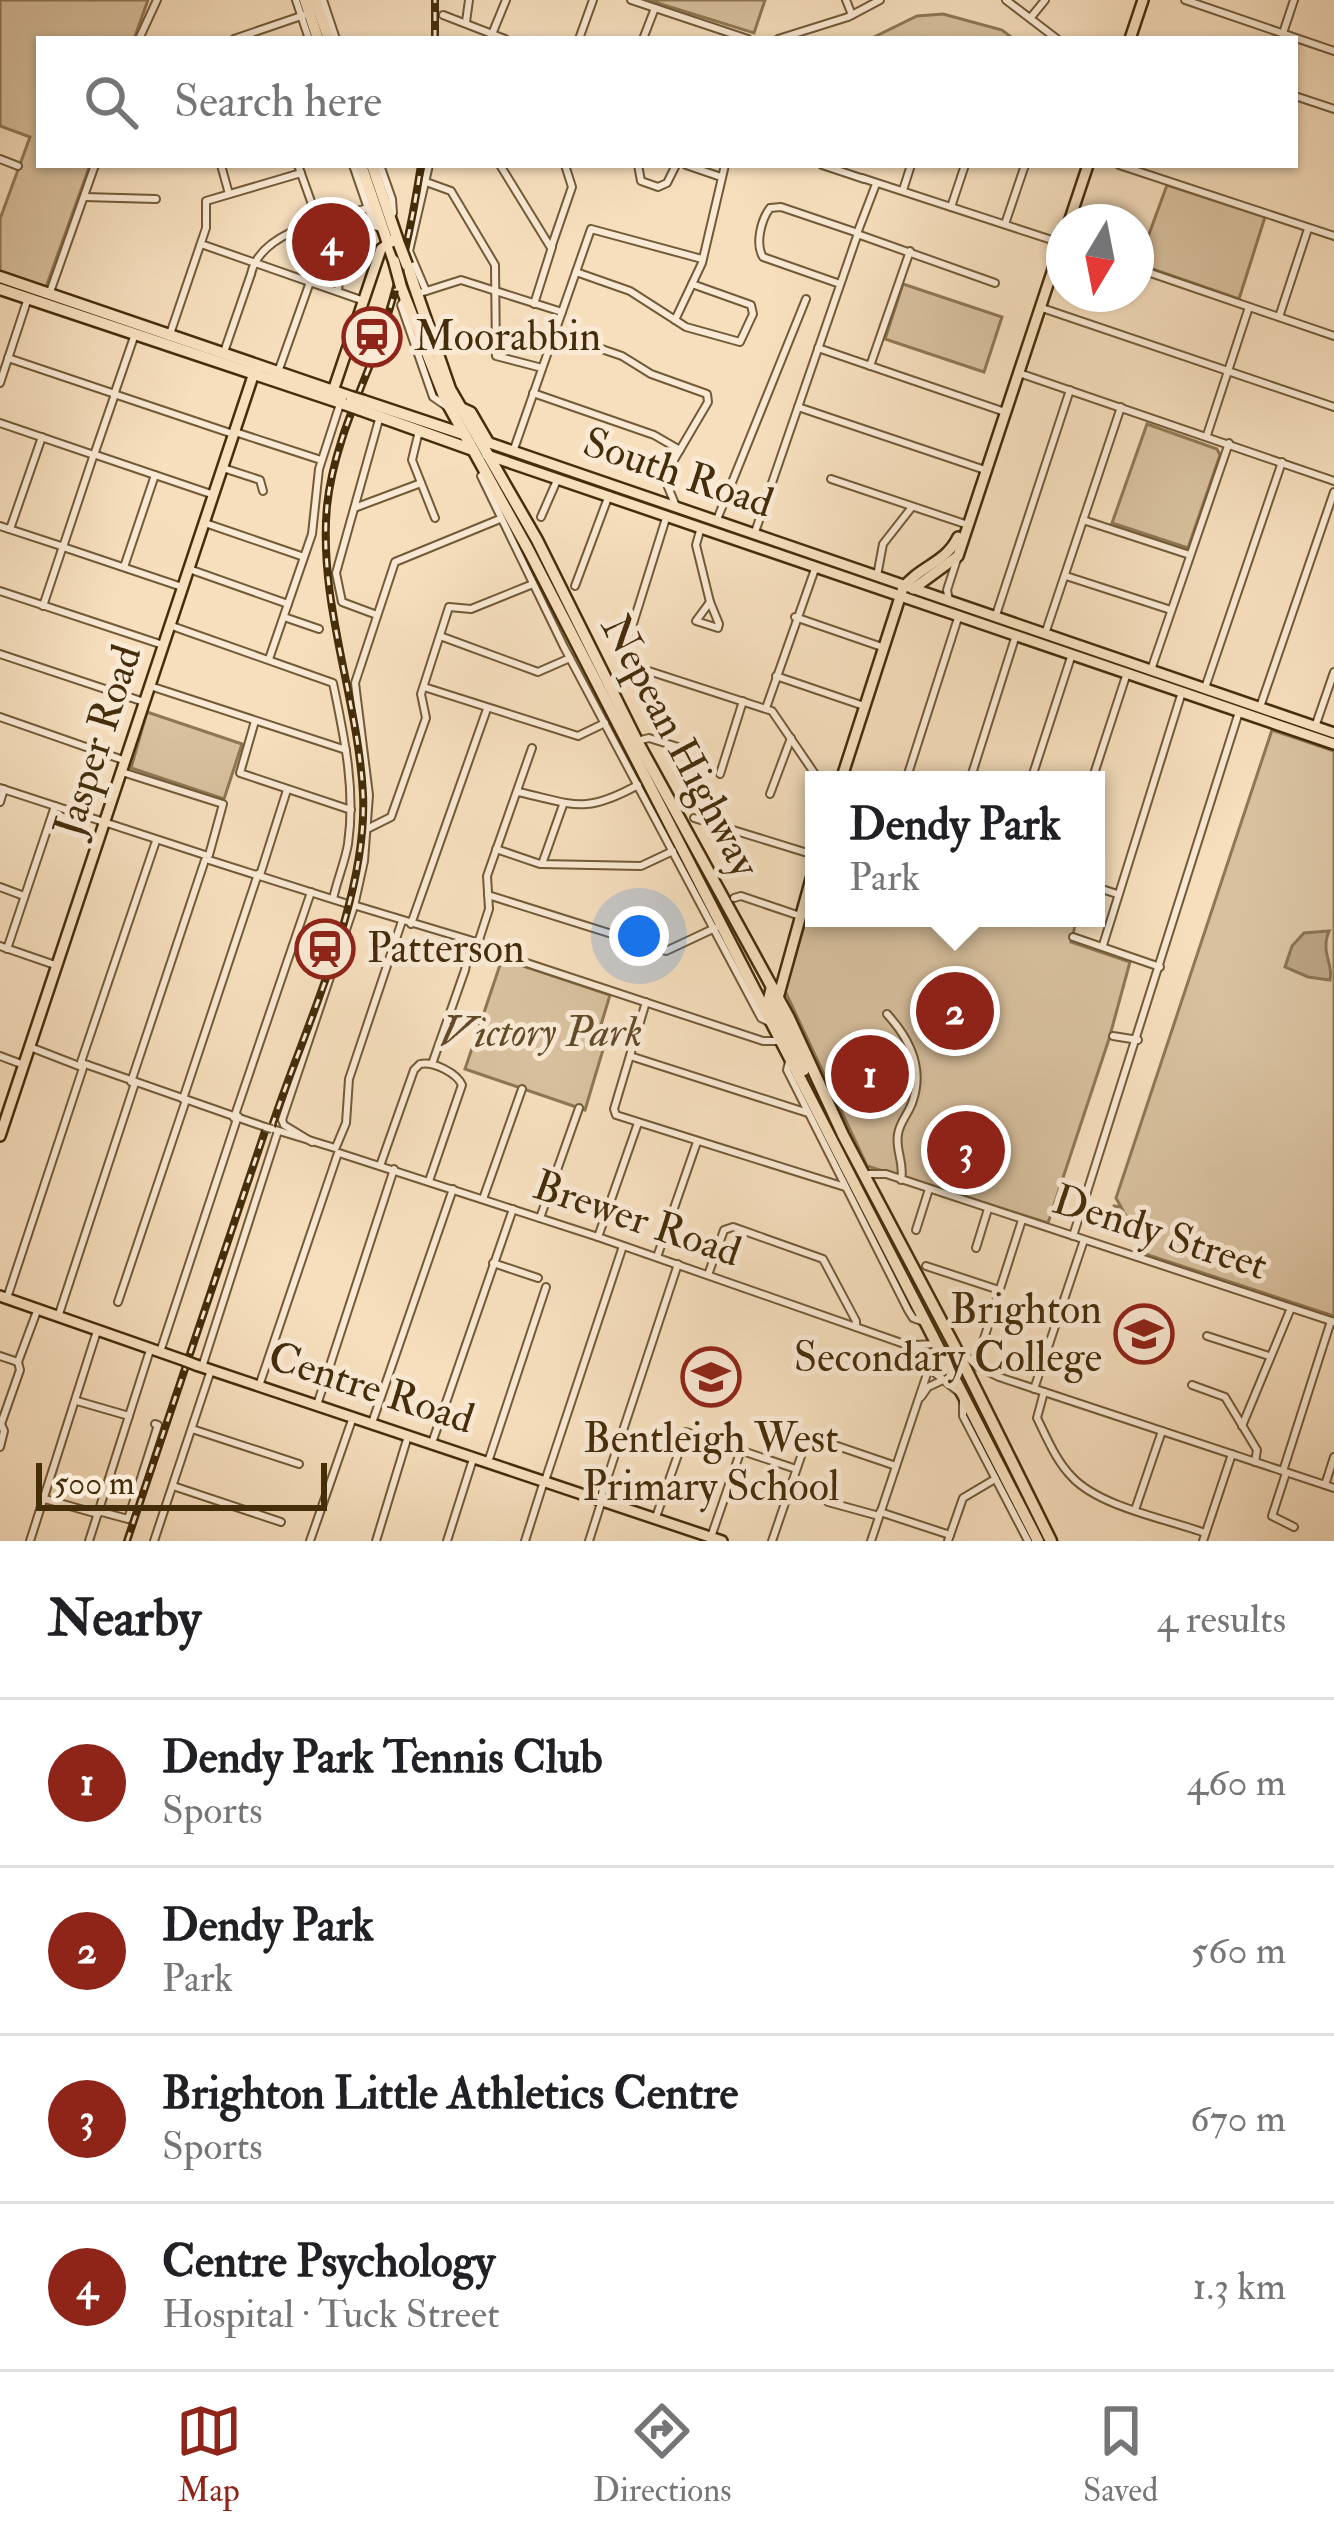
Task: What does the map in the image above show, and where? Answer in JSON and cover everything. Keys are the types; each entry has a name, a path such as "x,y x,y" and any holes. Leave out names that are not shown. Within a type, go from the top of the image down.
{"highway":[{"path":"310,6 314,36"},
{"path":"310,6 330,36"},
{"name":"Nepean Highway","path":"359,168 388,223"},
{"name":"Nepean Highway","path":"377,168 388,223 423,307 453,405"},
{"name":"Nepean Highway","path":"396,247 416,291 419,347 637,741 673,831 775,992 769,997 791,1059 847,1169 922,1284 948,1344 973,1370 1051,1541"},
{"name":"South Road","path":"0,277 48,299 339,400 417,424 434,424 476,444"},
{"name":"South Road","path":"0,289 48,299"},
{"name":"South Road","path":"92,314 135,334 223,353 255,369 278,372 339,400"},
{"path":"434,424 447,418 453,405"},
{"path":"417,424 476,444 481,476 499,495"},
{"name":"Nepean Highway","path":"476,444 499,495 556,592 567,626 635,763 782,1035 853,1153 857,1181"},
{"path":"752,980 760,964"},
{"path":"782,1035 805,1072 804,1084"},
{"path":"847,1169 853,1153"},
{"name":"Nepean Highway","path":"872,1205 881,1234 929,1323"},
{"path":"922,1284 929,1323 948,1344 957,1367 948,1378"},
{"path":"948,1378 973,1370"},
{"path":"948,1378 964,1395 1038,1541"}],"main road":[{"path":"1131,36 1143,0"},
{"path":"1075,204 1087,168"},
{"path":"339,400 382,247 396,247"},
{"path":"904,593 948,567 959,553 1046,290"},
{"name":"Jasper Road","path":"0,1136 255,369"},
{"path":"453,405 470,412 476,444 541,464 557,478"},
{"name":"South Road","path":"476,444 557,478 610,490"},
{"name":"South Road","path":"541,464 672,512 716,522 816,565 942,602 1127,673 1204,688 1260,707 1334,744"},
{"name":"South Road","path":"672,512 701,527 877,577 904,593"},
{"path":"844,771 904,593 914,574 946,556 966,524"},
{"name":"South Road","path":"942,602 959,614 1045,634 1239,712 1334,733"},
{"path":"775,992 805,899"},
{"name":"Centre Road","path":"4,1298 94,1334 717,1539"}],"street":[{"path":"140,36 157,0"},
{"path":"466,22 469,0"},
{"path":"443,15 492,36 506,0"},
{"path":"631,0 739,36"},
{"path":"845,0 852,15"},
{"path":"787,36 852,15 880,0"},
{"path":"1006,0 1039,23 1047,36"},
{"path":"1031,16 1045,0"},
{"path":"1185,0 1291,36"},
{"path":"1282,33 1294,0"},
{"path":"580,36 593,1"},
{"path":"241,36 310,6"},
{"path":"644,36 655,8"},
{"path":"1298,39 1334,51"},
{"path":"1298,97 1334,109"},
{"path":"0,159 18,166"},
{"path":"48,299 94,168"},
{"path":"221,168 229,194"},
{"path":"358,168 376,228 388,223"},
{"path":"396,247 428,168"},
{"path":"502,168 550,244"},
{"path":"536,304 550,244 572,188 566,168"},
{"path":"638,168 640,181 660,187 668,183 675,168"},
{"path":"695,168 721,177"},
{"path":"675,320 703,260 724,168"},
{"path":"831,168 1046,239"},
{"path":"902,191 910,168"},
{"path":"951,207 964,168"},
{"path":"1004,225 1024,168"},
{"path":"168,339 208,223 205,203 300,169 339,280 338,291"},
{"path":"1144,169 1334,236"},
{"path":"426,182 452,194 495,265 496,356 542,368"},
{"path":"753,539 876,183"},
{"path":"84,197 156,199"},
{"path":"223,353 256,260 318,224 368,208"},
{"path":"840,284 763,256 758,246 770,208 995,283"},
{"path":"515,454 592,228 703,260"},
{"path":"1279,317 1308,228"},
{"path":"201,244 364,301"},
{"name":"Nepean Highway","path":"396,247 416,291 401,305 419,347"},
{"path":"870,366 910,251"},
{"path":"576,272 631,291 675,320 737,344 749,328 752,307 692,284"},
{"path":"1154,274 1334,336"},
{"path":"416,291 459,280 561,313"},
{"path":"278,372 310,282"},
{"path":"0,382 28,298"},
{"path":"716,522 806,299"},
{"path":"1040,307 1334,407"},
{"path":"1206,435 1250,307"},
{"path":"555,333 623,356 651,374 707,394 709,401 664,479 672,512 622,662 766,708 813,771"},
{"path":"44,606 135,334"},
{"path":"0,343 12,347"},
{"path":"818,349 1005,412"},
{"path":"8,358 321,460"},
{"path":"1018,373 1334,481"},
{"path":"993,621 1070,390"},
{"path":"533,393 657,436 680,450"},
{"path":"269,659 313,531 321,460 339,400"},
{"path":"798,407 985,470"},
{"path":"1045,634 1121,407"},
{"path":"377,615 345,604 336,573 382,412"},
{"path":"0,423 214,495"},
{"path":"417,424 412,461 435,518"},
{"path":"10,529 41,437"},
{"path":"1149,675 1229,443"},
{"path":"1204,688 1282,462"},
{"path":"223,468 260,480 263,491"},
{"path":"124,567 154,475"},
{"path":"481,476 635,781 673,831 673,850 762,1019 782,1035"},
{"path":"541,517 557,478"},
{"path":"831,479 966,524"},
{"path":"356,507 421,483"},
{"path":"575,586 610,490"},
{"path":"1260,707 1334,492"},
{"path":"499,495 499,518"},
{"path":"877,577 883,544 912,507"},
{"path":"312,1142 281,1120 356,893 369,826 368,774 355,686 395,562 499,518"},
{"path":"1083,520 1190,555"},
{"path":"204,522 304,556"},
{"path":"0,526 182,587"},
{"path":"701,527 696,545 717,628 696,620 710,602"},
{"path":"942,602 959,553"},
{"path":"766,708 816,565"},
{"path":"188,569 288,604"},
{"path":"1065,575 1171,610"},
{"path":"369,826 392,817 426,718 421,698 450,606 471,609 534,587 556,592"},
{"path":"0,591 163,645"},
{"path":"909,771 959,614"},
{"path":"284,617 319,629"},
{"path":"795,617 884,647"},
{"path":"170,625 333,683 351,810 346,854 331,898"},
{"path":"564,647 567,626"},
{"path":"973,771 1016,634"},
{"path":"441,635 536,672 570,658"},
{"path":"0,654 144,702"},
{"path":"1034,771 1072,654"},
{"path":"1314,731 1334,672"},
{"path":"1095,771 1127,673"},
{"path":"776,676 865,706"},
{"path":"149,686 346,750"},
{"path":"424,687 578,736 606,727"},
{"path":"1103,945 1182,692"},
{"path":"720,774 743,701"},
{"path":"258,1385 346,1124 347,1085 408,924 416,914 487,709"},
{"path":"1034,1389 1078,1223 1239,712"},
{"path":"0,717 111,754 136,775 224,805 57,1317"},
{"path":"255,721 239,767 241,774 351,810"},
{"path":"606,727 623,739"},
{"path":"637,741 649,738 678,747"},
{"path":"770,794 791,738"},
{"path":"433,1065 489,897 487,876 532,748"},
{"path":"635,763 635,781"},
{"path":"518,792 563,804 601,804 635,781"},
{"path":"0,802 2,788 757,1039 782,1035"},
{"path":"118,1302 287,790"},
{"path":"542,864 563,804"},
{"path":"55,806 3,948 58,966"},
{"path":"694,818 805,852"},
{"path":"4,1298 156,841"},
{"path":"496,849 542,864 641,866 673,850"},
{"name":"Nepean Highway","path":"687,877 688,860"},
{"path":"0,887 24,896"},
{"path":"1105,890 1117,894"},
{"path":"89,1541 129,1416 153,1353 163,1340 309,891"},
{"path":"356,893 367,910"},
{"path":"734,898 741,896 800,916"},
{"path":"489,897 666,951 715,928"},
{"path":"1072,937 1160,967"},
{"path":"738,971 752,980"},
{"path":"646,1002 630,1056 807,1110"},
{"path":"886,1014 906,1038 916,1070 915,1094 898,1134 904,1168 900,1180"},
{"path":"1113,1036 1138,1040"},
{"name":"Brewer Road","path":"30,1047 854,1324 908,1344 925,1353 930,1362"},
{"path":"0,1056 25,1065"},
{"name":"Dendy Street","path":"630,1056 614,1112 638,1123 857,1181 877,1172 1333,1322"},
{"path":"791,1059 786,1068 833,1163 857,1181 882,1258 911,1317 929,1323 923,1337 908,1344"},
{"path":"381,1165 415,1068 423,1063 433,1065 459,1078 462,1088 429,1181"},
{"path":"804,1084 807,1110"},
{"path":"483,1199 522,1089"},
{"path":"540,1218 579,1108"},
{"path":"598,1237 638,1123"},
{"path":"154,1541 206,1388 206,1351 272,1129"},
{"path":"657,1257 697,1142"},
{"path":"833,1163 847,1169"},
{"path":"315,1404 394,1169"},
{"path":"373,1424 453,1189"},
{"path":"916,1230 929,1190"},
{"path":"434,1444 513,1209"},
{"path":"976,1248 988,1209"},
{"path":"980,1351 1022,1220"},
{"path":"709,1275 727,1227 823,1259 854,1324"},
{"path":"881,1234 882,1258 901,1274"},
{"path":"525,1541 622,1246"},
{"path":"493,1263 538,1278"},
{"path":"589,1541 678,1264"},
{"path":"926,1266 999,1290"},
{"path":"447,1541 480,1462 493,1449 546,1286"},
{"path":"1242,1426 1291,1308"},
{"path":"0,1447 4,1431 0,1423 38,1310"},
{"path":"1294,1527 1272,1516 1333,1322"},
{"path":"77,1401 94,1334"},
{"path":"1208,1336 1269,1356"},
{"name":"Brewer Road","path":"908,1344 948,1344"},
{"path":"871,1541 930,1362 948,1344"},
{"path":"0,1356 18,1362"},
{"path":"916,1406 926,1388 948,1378 930,1362"},
{"path":"973,1370 999,1377"},
{"path":"973,1370 1329,1487 1334,1457"},
{"path":"1192,1385 1226,1397 1257,1450 1255,1462"},
{"path":"1044,1392 1037,1418 1065,1468 1090,1492 1204,1537 1232,1454"},
{"path":"964,1395 962,1412 1028,1541"},
{"path":"77,1401 129,1416"},
{"path":"30,1541 77,1401"},
{"path":"310,1541 351,1416"},
{"path":"46,1498 129,1519 155,1424"},
{"path":"192,1429 299,1464"},
{"path":"1136,1509 1162,1431"},
{"path":"656,1519 686,1432 796,1468"},
{"path":"376,1541 410,1436"},
{"path":"772,1541 808,1436 896,1466"},
{"path":"717,1539 741,1450"},
{"path":"828,1502 949,1538 963,1498 995,1479"},
{"path":"173,1486 281,1522"}],"green space":[{"path":"0,0 148,0 135,36 36,36 36,168 89,168 46,287 0,271 0,219 30,137 0,126"},
{"path":"648,0 765,0 754,33"},
{"path":"943,14 1010,36 876,36 917,16"},
{"path":"1167,185 1265,217 1239,299 1154,270 1154,220"},
{"path":"903,284 1002,317 984,372 885,339"},
{"path":"1147,424 1217,449 1220,455 1188,548 1112,523"},
{"path":"147,712 242,744 224,799 131,768"},
{"path":"1272,730 1334,751 1334,1316 1148,1255 1122,1209 1116,1224 1109,1221 1114,1206 1121,1207 1116,1198"},
{"path":"805,923 805,927 1075,927 1071,942 1130,962 1048,1223 867,1166 785,991"},
{"name":"Victory Park","path":"502,959 610,995 600,1028 608,1033 585,1110 465,1069"}],"shaded area":[{"path":"1329,931 1330,980 1285,967 1292,946 1304,933"}],"railway":[{"path":"435,0 435,36"},
{"path":"272,1126 332,962 356,876 363,794 328,578 327,506 341,443 393,299 420,168"},
{"path":"127,1541 265,1131"}],"place":[{"name":"Centre Psychology","path":"331,242"},
{"name":"Moorabbin","path":"372,337"},
{"name":"Patterson","path":"325,949"},
{"name":"Dendy Park","path":"955,1011"},
{"name":"Dendy Park Tennis Club","path":"870,1074"},
{"name":"Brighton Little Athletics Centre","path":"966,1150"},
{"name":"Brighton Secondary College","path":"1144,1334"},
{"name":"Bentleigh West Primary School","path":"711,1377"}]}
